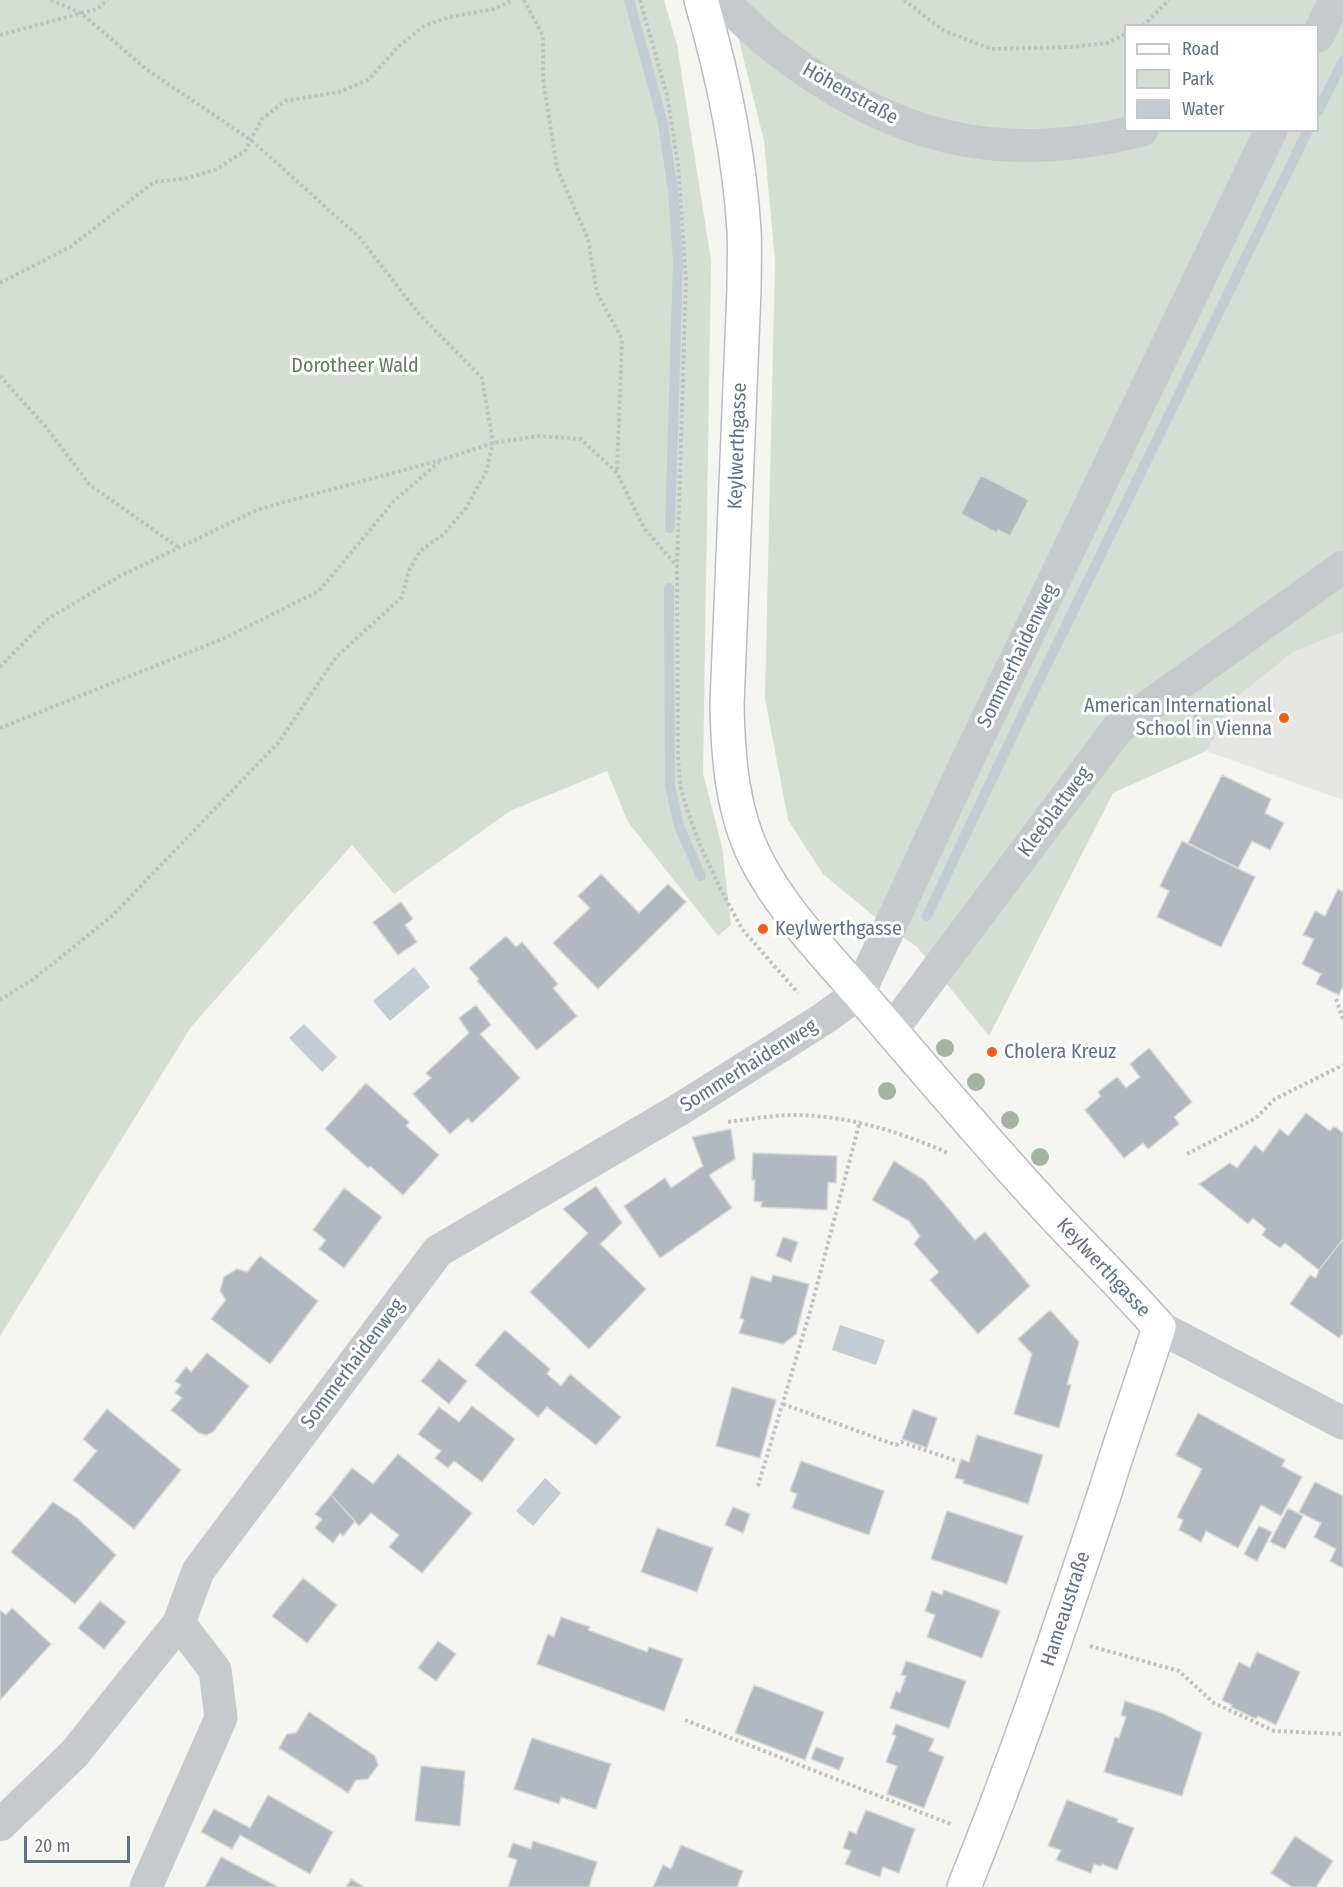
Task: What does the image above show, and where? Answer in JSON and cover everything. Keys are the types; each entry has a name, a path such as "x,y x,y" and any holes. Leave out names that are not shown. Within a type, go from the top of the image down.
{"main road":[{"name":"Keylwerthgasse","path":"701,0 718,59 731,121 744,231 744,290 727,705 728,751 743,829 768,880 809,935 983,1137 1159,1327"},
{"name":"Hameaustraße","path":"964,1887 984,1840 1058,1637 1159,1327"}],"street":[{"name":"Höhenstraße","path":"721,0 772,46 834,89 884,116 942,137 1029,147 1068,145 1134,132"},
{"path":"1310,24 1335,1"},
{"path":"1319,32 1335,1"},
{"name":"Sommerhaidenweg","path":"0,1825 74,1754 179,1623 198,1571 438,1251 676,1111 823,1020 859,993 967,761 1270,132"},
{"name":"Kleeblattweg","path":"891,1031 1118,728 1343,567"},
{"name":"Keylwerthgasse","path":"1159,1327 1343,1423"},
{"path":"146,1887 220,1718 215,1670 179,1623"}],"path":[{"path":"0,1000 35,978 113,915 279,742 336,657 402,597 409,570 420,550 444,534 466,508 486,472 493,443 482,378 420,315 359,237 251,140 146,69 81,14 51,0"},
{"path":"0,35 97,9 108,0"},
{"path":"0,283 70,247 153,182 188,178 217,169 245,151 262,119 285,101 339,92 368,80 398,47 424,26 450,17 494,9 513,0"},
{"path":"524,0 543,36 543,79 557,168 588,239 597,293 622,339 617,473"},
{"path":"0,668 46,620 120,576 259,509 441,460 493,443 539,436 581,439 617,473 644,528 677,567 686,280 683,225 678,165 668,95 640,0"},
{"path":"904,0 944,31 992,50 1071,48 1107,43 1124,34"},
{"path":"1144,24 1169,0"},
{"path":"0,376 45,426 90,485 178,547"},
{"path":"0,728 225,638 319,591 394,501 441,460"},
{"path":"1336,999 1343,1019"},
{"path":"1187,1154 1256,1118 1275,1099 1343,1065"},
{"path":"721,1123 796,1115 860,1121 898,1133 957,1157 983,1137"},
{"path":"758,1486 810,1312 860,1121"},
{"path":"783,1404 896,1445 901,1442 957,1461"},
{"path":"1058,1637 1179,1671 1214,1703 1274,1731 1343,1734"},
{"path":"685,1720 950,1823 984,1840"}],"shaded area":[{"name":"American International School in Vienna","path":"1343,632 1343,800 1206,751 1237,697 1293,652"}],"green space":[{"name":"Dorotheer Wald","path":"0,0 664,0 677,45 711,260 703,774 722,846 731,925 718,936 628,822 607,771 510,811 394,894 352,845 191,1027 0,1336"},
{"path":"729,0 1343,0 1343,632 1293,652 1237,697 1206,751 1113,793 989,1036 917,947 875,917 823,874 788,820 765,698 775,261 764,141"}],"water":[{"path":"414,967 430,987 390,1021 373,1001"},
{"path":"304,1024 337,1057 322,1072 289,1038"},
{"path":"840,1325 885,1340 876,1365 832,1350"},
{"path":"545,1478 561,1493 533,1526 516,1511"}],"building":[{"path":"981,475 1029,500 1010,536 998,530 997,533 961,514"},
{"path":"1222,775 1271,799 1265,813 1284,823 1270,850 1252,841 1238,868 1188,843"},
{"path":"1182,841 1255,877 1221,947 1157,917 1169,891 1160,886"},
{"path":"601,874 639,913 668,884 686,902 598,989 553,943 590,908 578,896"},
{"path":"1338,889 1343,892 1343,986 1339,995 1316,984 1321,974 1302,964 1314,939 1303,935 1315,911 1325,916"},
{"path":"401,902 413,919 405,925 417,942 398,955 373,922"},
{"path":"506,936 516,947 522,942 558,984 553,988 577,1016 537,1050 477,981 479,979 469,968"},
{"path":"476,1005 491,1025 480,1034 520,1078 472,1123 468,1118 450,1134 413,1094 431,1078 426,1073 469,1033 459,1018"},
{"path":"1149,1048 1192,1102 1174,1117 1179,1124 1148,1149 1143,1143 1124,1158 1085,1110 1101,1096 1098,1092 1117,1077 1126,1088 1140,1077 1130,1064"},
{"path":"366,1083 409,1122 406,1126 439,1155 403,1195 370,1166 368,1168 325,1129"},
{"path":"1306,1113 1330,1131 1334,1126 1343,1133 1343,1239 1319,1270 1285,1243 1280,1248 1262,1235 1266,1229 1253,1218 1248,1224 1199,1184 1230,1163 1237,1168 1255,1145 1263,1152 1280,1129 1288,1136"},
{"path":"731,1129 735,1159 709,1175 732,1208 660,1258 624,1206 665,1178 671,1188 703,1166 692,1137"},
{"path":"753,1153 837,1156 836,1183 828,1182 827,1210 761,1207 762,1202 754,1201"},
{"path":"894,1161 924,1180 975,1240 985,1232 1030,1286 978,1334 930,1280 939,1272 914,1244 920,1236 909,1221 872,1200"},
{"path":"596,1186 622,1223 600,1244 646,1289 589,1349 530,1292 588,1233 563,1209"},
{"path":"344,1188 382,1217 344,1268 319,1249 326,1240 313,1230"},
{"path":"783,1237 798,1242 791,1262 776,1256"},
{"path":"1343,1239 1343,1333 1339,1338 1290,1304 1310,1275 1316,1278 1319,1270"},
{"path":"260,1256 318,1301 270,1364 211,1319 226,1300 220,1291 224,1277 237,1269 247,1272"},
{"path":"773,1275 809,1284 796,1334 783,1344 739,1333 744,1320 740,1318 751,1276 771,1282"},
{"path":"1050,1310 1079,1342 1067,1384 1071,1385 1059,1428 1014,1414 1032,1354 1018,1339"},
{"path":"505,1330 550,1369 547,1374 561,1386 570,1374 621,1417 596,1445 547,1407 538,1417 475,1365"},
{"path":"207,1353 249,1386 213,1432 206,1435 199,1433 171,1410 182,1398 175,1393 181,1385 175,1381 186,1367 191,1372"},
{"path":"439,1359 467,1381 449,1404 421,1381"},
{"path":"732,1387 776,1400 760,1458 716,1446"},
{"path":"472,1406 515,1439 482,1482 454,1461 448,1468 435,1458 441,1451 418,1434 439,1407 459,1422"},
{"path":"107,1409 181,1470 134,1529 73,1480 97,1451 83,1439"},
{"path":"913,1409 937,1418 927,1448 902,1439"},
{"path":"1198,1413 1285,1460 1282,1466 1302,1477 1281,1516 1261,1505 1238,1548 1206,1531 1201,1542 1179,1530 1183,1520 1177,1517 1202,1469 1176,1455"},
{"path":"977,1435 1043,1455 1028,1504 963,1483 964,1480 955,1478 961,1459 969,1462"},
{"path":"398,1454 472,1513 422,1573 389,1547 399,1535 371,1513 359,1526 331,1495 352,1468 373,1484"},
{"path":"801,1461 884,1491 869,1535 792,1508 797,1494 790,1491"},
{"path":"1315,1482 1343,1496 1343,1568 1330,1561 1336,1549 1314,1537 1321,1523 1299,1512"},
{"path":"331,1495 355,1521 343,1536 340,1533 333,1543 315,1528 322,1519 315,1514"},
{"path":"53,1502 77,1518 116,1555 75,1604 11,1552"},
{"path":"733,1507 750,1514 743,1533 725,1525"},
{"path":"1288,1508 1303,1516 1285,1549 1270,1542"},
{"path":"947,1511 1023,1536 1007,1584 931,1559"},
{"path":"1259,1526 1272,1532 1257,1561 1244,1554"},
{"path":"657,1528 713,1548 697,1592 641,1572"},
{"path":"303,1578 337,1605 307,1643 272,1616"},
{"path":"944,1590 1000,1611 982,1658 927,1637 935,1615 925,1611 932,1591 942,1595"},
{"path":"100,1601 126,1622 104,1649 78,1628"},
{"path":"12,1608 51,1644 0,1700 0,1610 6,1615"},
{"path":"561,1617 590,1627 588,1630 647,1652 649,1647 683,1659 664,1711 537,1664 548,1634 554,1637"},
{"path":"438,1641 456,1654 436,1681 418,1668"},
{"path":"1257,1652 1300,1672 1276,1725 1258,1716 1256,1719 1222,1700 1239,1662 1250,1668"},
{"path":"906,1661 966,1681 949,1728 890,1708 896,1691 900,1693 906,1676 901,1675"},
{"path":"754,1685 824,1712 805,1760 735,1733"},
{"path":"1125,1701 1162,1713 1202,1733 1182,1796 1104,1772 1115,1737 1119,1738 1126,1717 1121,1715"},
{"path":"309,1712 375,1756 378,1765 368,1779 356,1780 348,1793 279,1748 287,1734 296,1733"},
{"path":"896,1724 934,1739 929,1751 944,1757 924,1808 887,1794 897,1766 886,1762 896,1736 892,1734"},
{"path":"532,1738 611,1764 596,1809 561,1797 559,1804 514,1789"},
{"path":"816,1747 844,1758 839,1770 811,1759"},
{"path":"421,1766 465,1771 460,1826 415,1821"},
{"path":"268,1795 333,1832 310,1874 240,1835 232,1849 201,1832 214,1809 250,1828"},
{"path":"1067,1800 1118,1819 1117,1822 1134,1828 1117,1870 1102,1864 1101,1866 1094,1864 1091,1873 1056,1860 1061,1850 1048,1846"},
{"path":"866,1810 915,1829 899,1873 883,1867 880,1877 845,1864 851,1851 843,1848 849,1831 856,1834"},
{"path":"1295,1836 1333,1861 1316,1887 1292,1887 1271,1873"},
{"path":"533,1841 597,1862 589,1887 508,1887 517,1860 508,1857 513,1843 531,1849"},
{"path":"681,1845 743,1871 737,1887 653,1887 663,1865 671,1869"},
{"path":"221,1857 278,1887 205,1887"},
{"path":"351,1879 364,1887 346,1887"}],"waterway":[{"path":"629,0 663,123 673,191 678,262 670,528"},
{"path":"1319,109 1343,61"},
{"path":"927,916 1307,132"},
{"path":"669,588 670,786 679,826 701,876"}],"place":[{"name":"American International School in Vienna","path":"1284,718"},
{"name":"Keylwerthgasse","path":"763,929"},
{"name":"Cholera Kreuz","path":"992,1052"}]}
